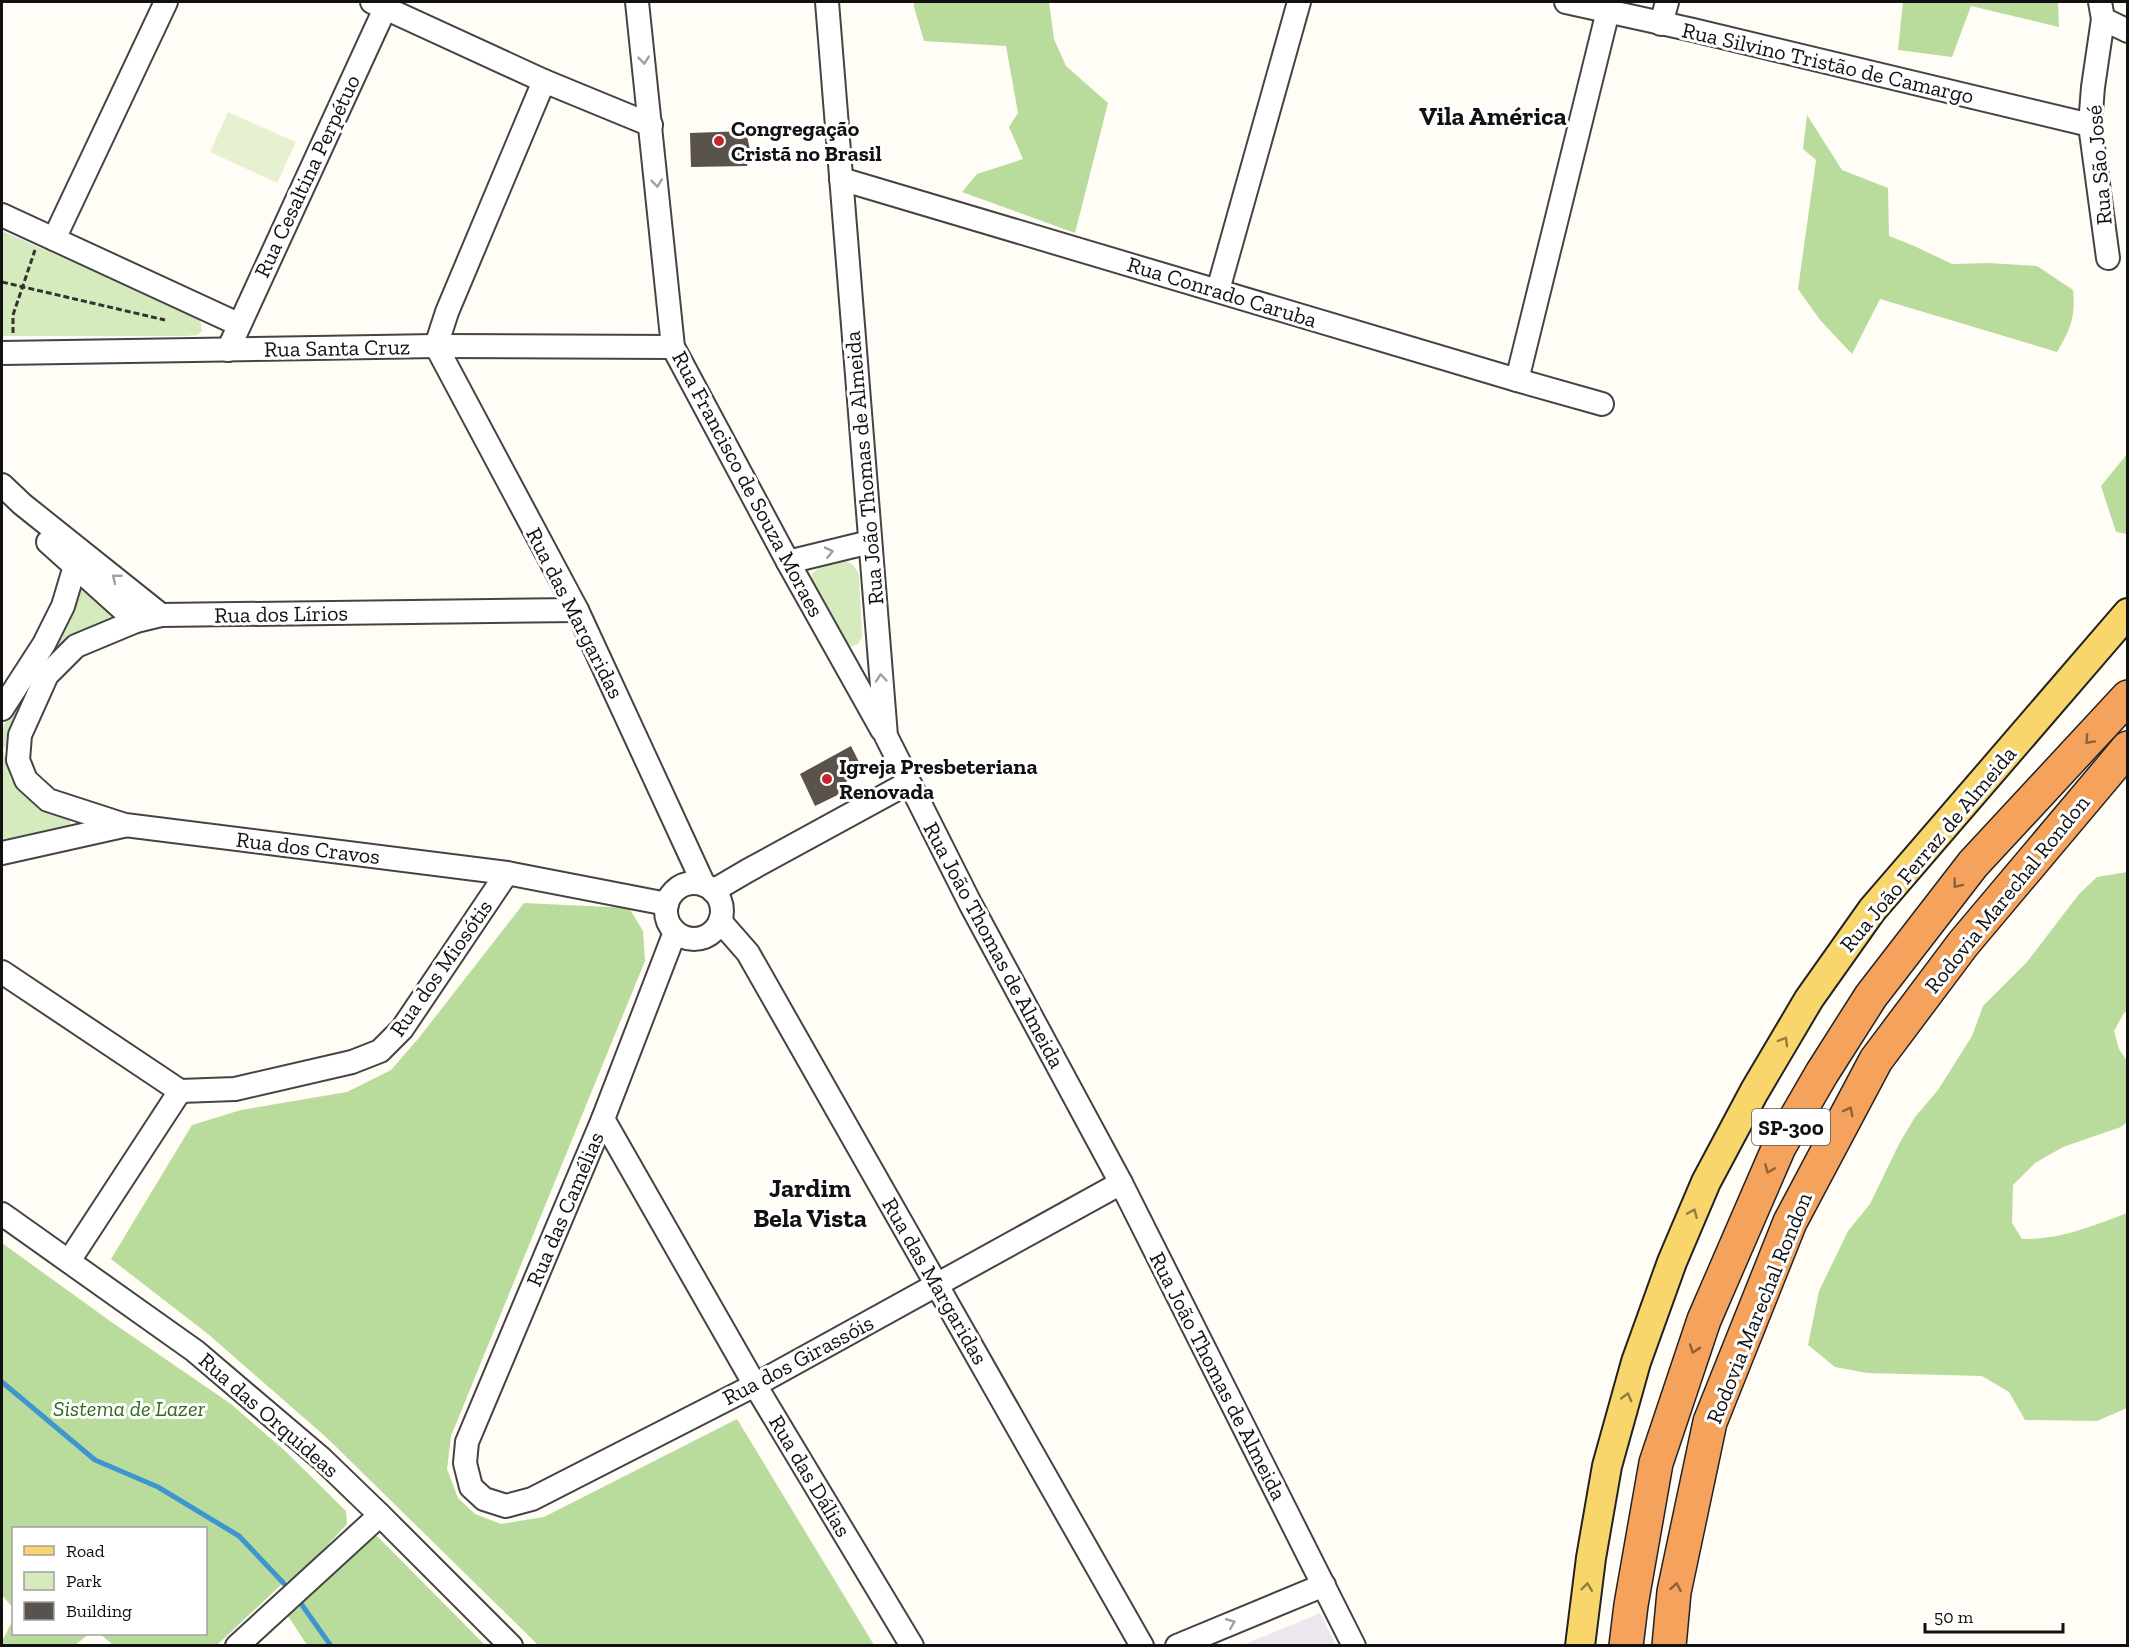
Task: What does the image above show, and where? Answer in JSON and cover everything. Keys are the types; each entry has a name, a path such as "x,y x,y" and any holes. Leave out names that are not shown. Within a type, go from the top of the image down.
{"highway":[{"name":"Rodovia Marechal Rondon","path":"1626,1646 1656,1463 1704,1320 1779,1147 1871,996 1973,864 2127,697"},
{"name":"Rodovia Marechal Rondon","path":"1669,1646 1674,1592 1710,1422 1790,1222 1876,1060 1963,944 2127,748"}],"main road":[{"name":"Rua João Ferraz de Almeida","path":"1580,1646 1591,1557 1610,1455 1636,1362 1672,1262 1706,1182 1754,1092 1809,999 1872,910 2127,613"}],"street":[{"path":"47,236 166,2"},
{"name":"Rua Francisco de Souza Moraes","path":"637,2 673,347 788,562 886,736"},
{"name":"Rua João Thomas de Almeida","path":"827,2 886,736 971,904 1121,1183 1354,1646"},
{"path":"1218,290 1299,2"},
{"name":"Rua Silvino Tristão de Camargo","path":"1566,2 2090,125"},
{"path":"1661,24 1667,2"},
{"path":"381,4 544,81 651,125"},
{"name":"Rua Cesaltina Perpétuo","path":"228,350 381,4"},
{"path":"2102,10 2127,31"},
{"name":"Rua São José","path":"2102,10 2090,125 2108,258"},
{"path":"1517,380 1608,11"},
{"path":"436,346 447,312 544,81"},
{"name":"Rua Conrado Caruba","path":"841,178 1602,404"},
{"path":"2,215 238,324"},
{"name":"Rua Santa Cruz","path":"7,353 436,346 673,347"},
{"name":"Rua das Margaridas","path":"436,346 577,610 708,888"},
{"path":"2,485 22,504 161,615"},
{"path":"2,501 136,621"},
{"path":"788,562 870,542"},
{"path":"2,709 44,644 63,606 75,566"},
{"name":"Rua dos Lírios","path":"28,714 47,675 76,646 136,621 161,615 577,610"},
{"name":"Rua dos Cravos","path":"28,714 20,735 18,760 26,780 48,800 125,825 507,873 667,904"},
{"path":"708,888 721,905 720,921 709,935 701,938 692,939 675,932 668,920 667,904 671,895 679,888 686,885 708,888 747,871 908,783"},
{"path":"2,853 125,825"},
{"name":"Rua dos Miosótis","path":"180,1091 235,1089 352,1062 380,1051 402,1029 507,873"},
{"name":"Rua das Margaridas","path":"720,921 748,953 1142,1646"},
{"name":"Rua das Camélias","path":"471,1487 465,1463 468,1442 603,1119 675,932"},
{"path":"2,972 180,1091 69,1261"},
{"name":"Rua das Dálias","path":"603,1119 755,1385 912,1646"},
{"name":"Rua dos Girassóis","path":"471,1487 484,1499 506,1506 532,1499 755,1385 1121,1183"},
{"name":"Rua das Orquideas","path":"2,1215 195,1351 322,1459 511,1646"},
{"path":"237,1646 380,1515"},
{"path":"1177,1646 1324,1585"}],"path":[{"path":"7,353 13,315 22,287 47,236"},
{"path":"2,282 165,320"}],"shaded area":[{"path":"1320,1613 1336,1645 1243,1645"}],"green space":[{"path":"914,2 1049,2 1054,39 1066,66 1108,103 1075,233 962,192 977,174 1023,159 1009,127 1018,113 1006,46 924,41"},
{"path":"1903,2 2058,2 2059,27 1971,6 1952,57 1898,50"},
{"path":"228,112 296,142 277,183 210,152"},
{"path":"1807,115 1842,170 1888,188 1889,236 1952,264 1988,263 2037,266 2073,290 2074,308 2071,323 2057,352 1880,299 1852,354 1820,320 1798,289 1816,160 1803,149"},
{"path":"2,231 194,315 200,319 202,331 197,335 187,336 2,336"},
{"path":"2127,454 2127,534 2116,532 2101,486"},
{"path":"842,559 853,565 859,574 862,637 858,644 850,647 842,642 812,587 812,574 825,562"},
{"path":"83,583 122,618 47,669 3,750 11,780 25,796 70,819 70,828 2,844 2,728 61,632"},
{"path":"2127,872 2127,1011 2114,1031 2119,1049 2127,1061 2127,1122 2121,1127 2063,1147 2035,1163 2013,1185 2012,1223 2022,1239 2036,1239 2076,1231 2127,1213 2127,1408 2097,1421 2025,1420 2009,1392 1982,1376 1867,1373 1835,1367 1808,1345 1819,1291 1848,1231 1870,1204 1899,1144 1915,1117 1938,1090 1972,1036 1983,1006 2027,962 2079,894 2097,877"},
{"path":"524,903 629,908 643,931 645,961 451,1436 447,1469 458,1498 475,1514 501,1524 544,1517 737,1419 874,1645 538,1645 326,1437 208,1334 111,1259 192,1125 241,1110 347,1092 391,1070 418,1039"},
{"name":"Sistema de Lazer","path":"2,1243 231,1404 283,1449 346,1511 347,1524 298,1577 283,1583 217,1645 113,1645 101,1635 207,1635 207,1527 12,1527 12,1607 2,1595"},
{"path":"376,1535 485,1645 307,1645 288,1616 369,1536"},
{"path":"12,1622 12,1635 88,1635 75,1645 2,1645"}],"building":[{"name":"Congregação Cristã no Brasil","path":"746,131 750,150 747,166 691,167 690,133"},
{"name":"Igreja Presbeteriana Renovada","path":"851,746 864,772 844,783 846,791 815,806 800,774"}],"waterway":[{"path":"2,1382 95,1460 158,1487 239,1536 291,1591"},
{"path":"297,1598 331,1646"}],"place":[{"name":"Congregação Cristã no Brasil","path":"719,141"},
{"name":"Igreja Presbeteriana Renovada","path":"827,779"}],"district":[{"name":"Vila América","path":"1493,116"},
{"name":"Jardim Bela Vista","path":"810,1203"}]}
